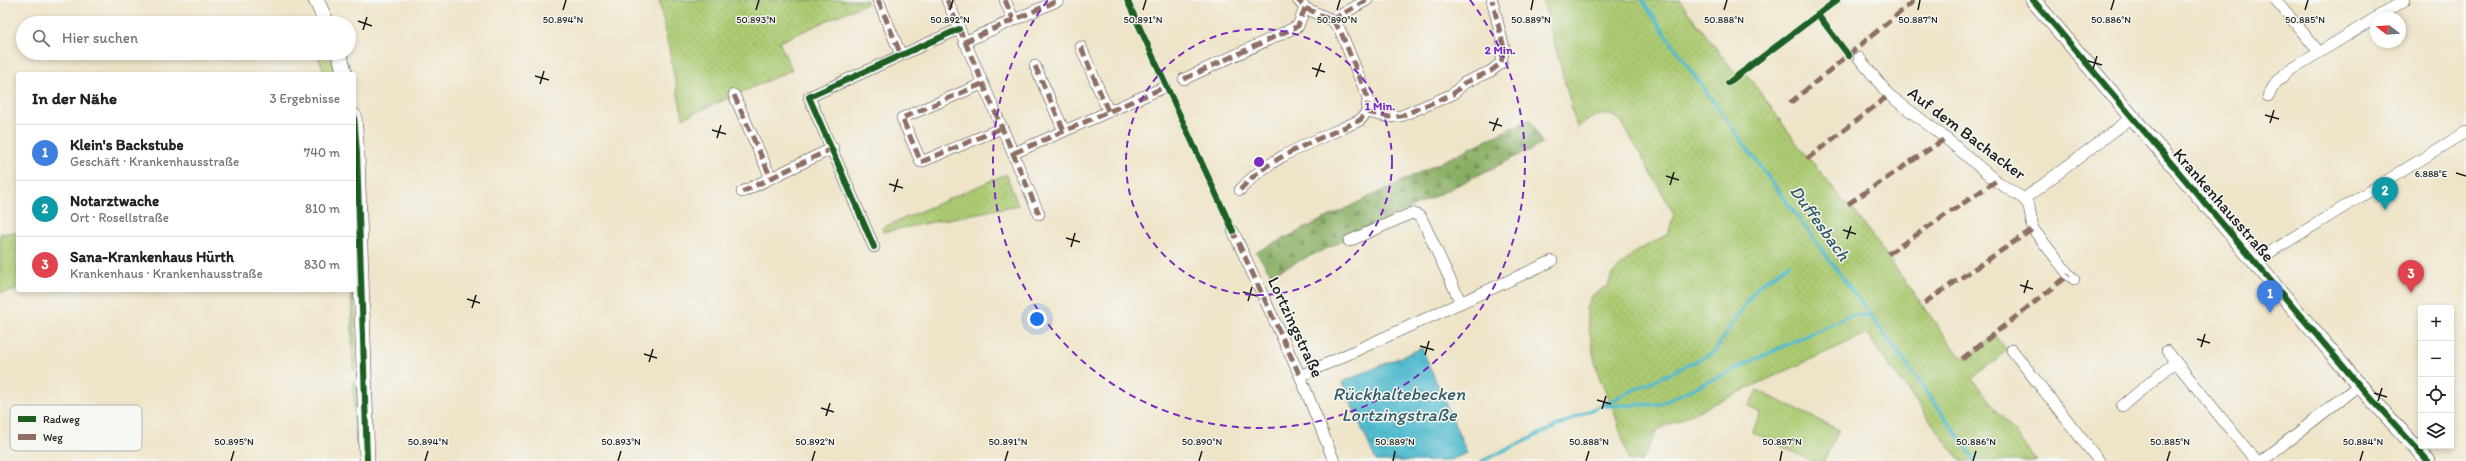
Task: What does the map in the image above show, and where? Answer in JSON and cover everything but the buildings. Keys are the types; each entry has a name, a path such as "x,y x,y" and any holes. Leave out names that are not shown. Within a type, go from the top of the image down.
{"street":[{"path":"878,0 901,55"},
{"path":"947,0 1039,214"},
{"path":"1005,0 1013,19"},
{"path":"964,42 1013,19 1059,0"},
{"path":"1332,20 1367,0"},
{"path":"1367,112 1389,117 1401,116 1453,94 1464,84 1491,71 1501,63 1504,48 1492,0"},
{"name":"Krankenhausstraße","path":"2033,0 2131,118 2359,385 2428,461"},
{"path":"2276,0 2319,52"},
{"path":"2268,96 2275,84 2287,72 2405,0"},
{"path":"320,1 325,16"},
{"path":"1184,79 1298,26 1302,4 1332,20 1340,30 1368,98 1367,112 1360,120 1277,159 1253,175 1240,190"},
{"path":"874,247 833,148 809,97 959,28"},
{"path":"1081,47 1108,111"},
{"name":"Auf dem Bachacker","path":"1860,58 1889,95 1943,136 1996,181 2024,199 2029,206 2033,230 2074,279"},
{"path":"341,60 344,72"},
{"path":"1035,66 1064,131"},
{"path":"982,84 902,118 921,162 1002,128"},
{"path":"1014,153 1166,87"},
{"path":"734,95 771,178"},
{"name":"Auf dem Bachacker","path":"2024,199 2131,118"},
{"path":"2254,262 2466,132"},
{"path":"356,141 367,461"},
{"path":"742,192 833,148"},
{"path":"1350,241 1412,213 1421,217 1461,303"},
{"name":"Lortzingstraße","path":"1233,231 1300,376 1334,461"},
{"path":"1300,376 1552,262"},
{"path":"2012,350 2099,461"},
{"path":"2167,351 2256,461"},
{"path":"2122,406 2175,362"},
{"path":"2262,461 2359,385"}],"green space":[{"path":"659,0 867,0 867,3 779,42 792,70 683,118"},
{"path":"1543,0 1679,0 1736,74 1743,69 1806,156 1848,206 1855,212 1958,354 1965,358 1995,335 2007,350 1972,379 2037,461 1960,461 1866,334 1657,430 1642,461 1629,461 1612,404 1600,380 1594,358 1586,309 1591,296 1608,286 1612,274 1634,253 1668,234 1674,214 1622,122 1610,115 1599,115 1588,120 1577,128"},
{"path":"320,60 332,60 335,72 324,72"},
{"path":"1530,119 1542,144 1345,240 1271,274 1256,252"},
{"path":"1006,174 1018,205 883,232 882,228"},
{"path":"16,232 16,291 0,292 0,234"},
{"path":"351,292 354,292 356,370 353,370"},
{"path":"357,381 360,445 356,443 353,382"},
{"path":"1757,390 1839,430 1824,461 1812,461 1752,432 1761,413 1749,407"}],"water":[{"name":"Rückhaltebecken Lortzingstraße","path":"1422,348 1467,453 1448,461 1376,461 1342,382"}],"waterway":[{"name":"Duffesbach","path":"1642,0 1766,174 1976,461"},
{"path":"1482,461 1713,353 1758,286 1789,264"},
{"path":"1606,406 1660,404 1846,317 1859,315 1871,317"}],"marked path":[{"path":"878,0 901,55"},
{"path":"947,0 1039,214"},
{"path":"1005,0 1013,19"},
{"path":"964,42 1059,0"},
{"path":"1240,190 1252,178 1280,158 1296,149 1360,120 1367,112 1368,98 1340,30 1332,20 1305,8 1298,0"},
{"path":"1332,20 1367,0"},
{"path":"1367,112 1389,117 1401,116 1453,94 1464,83 1491,71 1501,63 1504,48 1492,0"},
{"path":"1790,103 1915,0"},
{"path":"1184,79 1298,26 1305,8"},
{"path":"1081,47 1108,111"},
{"path":"1035,66 1064,131"},
{"path":"982,84 902,118 921,162 1002,128"},
{"path":"1014,153 1165,87"},
{"path":"734,95 771,178 833,148"},
{"path":"1807,159 1889,95"},
{"path":"1848,204 1946,138"},
{"path":"742,192 771,178"},
{"path":"1888,254 1996,181"},
{"path":"1232,229 1300,376"},
{"path":"1924,303 2033,229"},
{"path":"1962,359 2069,275"}],"cycle path":[{"path":"1127,0 1233,231"},
{"path":"1728,83 1837,0"},
{"path":"2033,0 2359,385 2428,461"},
{"path":"1818,15 1849,56"},
{"path":"874,247 809,97 959,29"},
{"path":"356,141 367,461"}],"place":[{"name":"Notarztwache","path":"2385,210"},
{"name":"Sana-Krankenhaus Hürth","path":"2411,293"},
{"name":"Klein's Backstube","path":"2270,313"}]}
